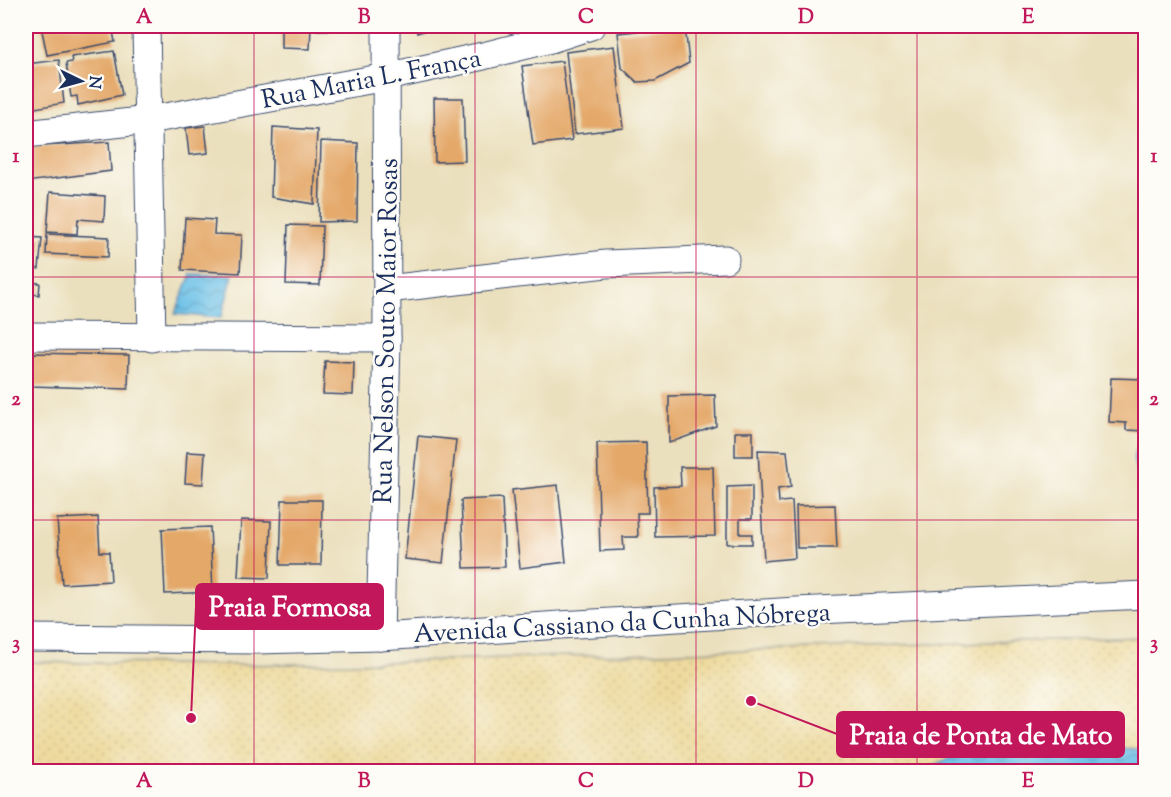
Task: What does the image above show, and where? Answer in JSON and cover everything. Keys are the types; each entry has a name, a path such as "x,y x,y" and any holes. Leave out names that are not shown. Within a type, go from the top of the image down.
{"street":[{"path":"146,26 152,338"},
{"name":"Rua Nelson Souto Maior Rosas","path":"380,637 387,339 386,26"},
{"name":"Rua Maria L. França","path":"26,134 149,120 386,77 483,56 551,39 591,26"},
{"path":"387,289 606,264 725,259"},
{"path":"26,336 387,339"},
{"name":"Avenida Cassiano da Cunha Nóbrega","path":"26,638 256,640 380,637 784,612 1146,595"}],"sand":[{"path":"1145,637 1145,750 996,738 920,772 26,772 26,662 233,665 354,663"}],"water":[{"path":"191,274 233,275 221,318 175,314"},
{"path":"1142,447 1145,450 1145,477 1138,474 1134,461 1137,448"},
{"path":"996,738 1145,750 1145,771 920,771"}],"building":[{"path":"41,26 112,26 115,42 47,55"},
{"path":"281,26 311,26 310,49 281,48"},
{"path":"317,26 361,26 361,30 317,30"},
{"path":"415,26 440,26 417,33"},
{"path":"685,26 689,63 655,81 637,82 622,68 618,33"},
{"path":"614,46 624,128 575,134 566,52"},
{"path":"114,51 122,95 78,105 77,96 71,97 66,63 72,62 71,57"},
{"path":"59,60 64,103 30,109 26,64"},
{"path":"562,61 572,140 533,145 522,66"},
{"path":"434,98 463,98 465,161 435,162"},
{"path":"205,126 208,153 189,155 186,128"},
{"path":"273,127 317,130 314,204 271,197"},
{"path":"321,141 358,143 357,221 319,222"},
{"path":"109,142 111,171 26,182 26,147"},
{"path":"50,192 105,196 104,221 78,219 77,234 47,232"},
{"path":"185,218 215,220 214,234 242,235 240,273 182,270"},
{"path":"288,225 322,226 320,285 286,284"},
{"path":"47,234 109,237 108,257 46,254"},
{"path":"28,237 42,238 39,269 26,267"},
{"path":"26,282 40,283 39,295 32,294 32,301 26,301"},
{"path":"30,353 129,355 128,389 30,386"},
{"path":"325,361 354,362 353,395 323,394"},
{"path":"1111,378 1146,379 1146,431 1126,430 1126,423 1109,422"},
{"path":"715,395 716,426 669,443 669,396"},
{"path":"735,432 753,432 753,456 735,456"},
{"path":"418,436 456,440 443,563 405,559"},
{"path":"646,442 648,513 637,513 638,537 623,537 624,550 600,551 597,443"},
{"path":"758,450 787,451 791,487 778,489 779,502 792,501 795,558 764,561"},
{"path":"187,452 205,453 203,484 185,483"},
{"path":"680,467 713,467 715,536 655,537 654,487 681,486"},
{"path":"558,485 566,562 520,568 512,490"},
{"path":"752,486 752,519 740,519 740,534 752,534 752,544 727,544 727,487"},
{"path":"502,498 505,567 464,568 461,500"},
{"path":"282,500 322,500 321,565 280,565"},
{"path":"835,505 837,548 797,548 796,506"},
{"path":"98,517 100,552 109,552 111,581 62,584 57,519"},
{"path":"241,520 271,521 269,578 238,577"},
{"path":"210,527 213,592 165,594 162,529"}],"place":[{"name":"Praia de Ponta de Mato","path":"751,701"},
{"name":"Praia Formosa","path":"191,718"}]}
